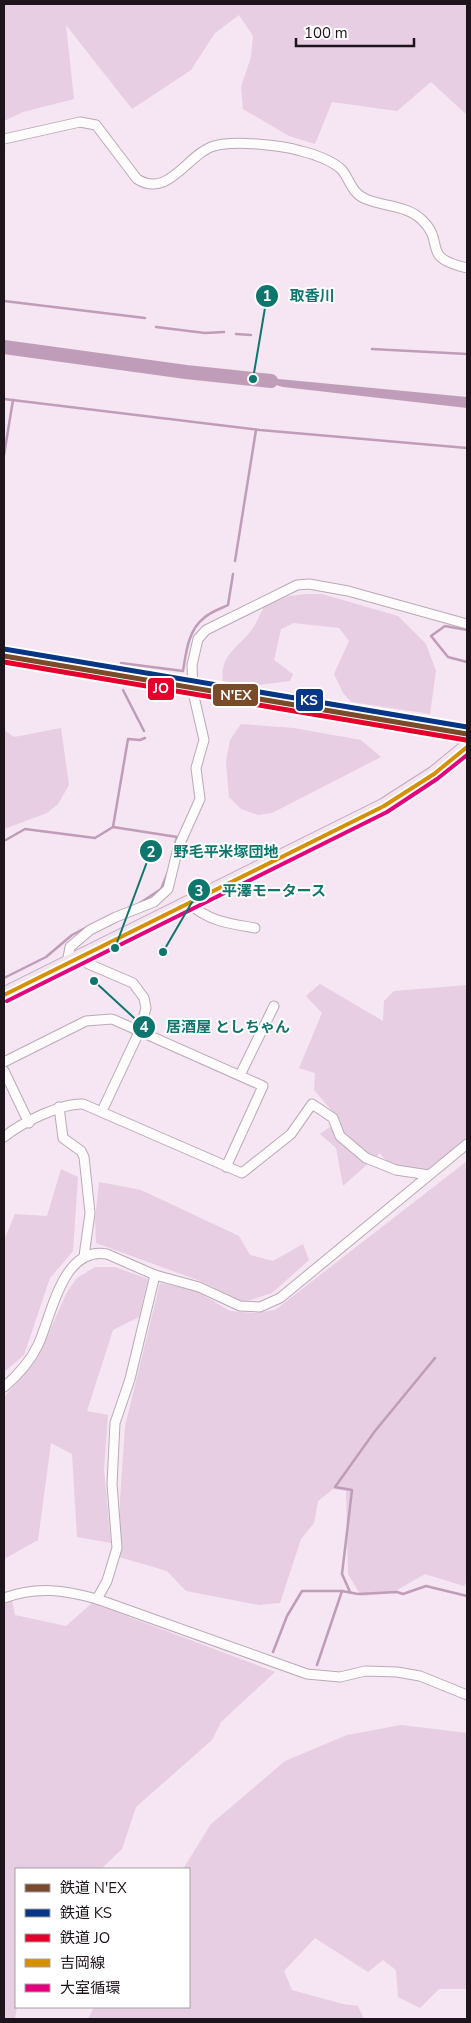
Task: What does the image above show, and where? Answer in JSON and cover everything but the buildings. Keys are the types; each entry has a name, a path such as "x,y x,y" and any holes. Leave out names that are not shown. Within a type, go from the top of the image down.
{"highway":[{"path":"4,995 384,806 434,774 467,747"}],"street":[{"path":"4,140 80,122 96,125 137,179 145,185 152,185 167,180 207,148 216,145 235,142 300,150 332,162 340,169 358,195 366,200 410,211 417,215 424,221 430,232 440,259 447,264 467,268"},
{"path":"102,1111 140,1030 146,1008 140,990 133,984 105,969 71,961 70,947 90,930 154,902 168,889 178,848 200,799 196,768 204,740 193,692 192,674 198,639 214,624 297,585 309,584 348,591 467,624"},
{"path":"188,903 202,915 217,922 255,928"},
{"path":"240,1075 274,1006"},
{"path":"4,1062 92,1020 112,1019 240,1075 263,1086 226,1167"},
{"path":"4,1071 29,1123"},
{"path":"4,1137 59,1108 83,1104 242,1173 291,1134 312,1104 333,1118 340,1136 366,1158 396,1170 430,1175"},
{"path":"59,1108 64,1138 81,1151 84,1157 90,1213 84,1256"},
{"path":"4,1387 22,1370 32,1357 68,1272 84,1256 98,1253 107,1254 155,1275 199,1287 240,1306 260,1308 280,1298 467,1144"},
{"path":"97,1599 107,1581 117,1548 112,1484 115,1423 130,1379 155,1275"},
{"path":"4,1598 46,1589 66,1590 97,1599 306,1674 340,1677 365,1671 397,1672 420,1676 467,1695"}],"shaded area":[{"path":"4,4 467,4 467,115 431,82 397,111 332,102 315,144 289,136 243,109 241,87 251,57 253,36 239,15 215,33 191,70 132,109 66,25 74,99 23,112 4,121"},
{"path":"268,378 467,397 467,408 283,387 253,379"},
{"path":"322,594 398,616 426,644 436,671 430,714 351,702 343,693 334,674 349,641 339,628 294,623 281,629 274,660 293,674 290,681 258,685 223,681 224,664 232,651 253,628 264,607 289,596"},
{"path":"241,724 294,728 361,740 381,757 272,813 258,815 241,809 229,797 226,762 230,740"},
{"path":"61,728 69,785 58,804 47,813 4,829 4,730 14,737"},
{"path":"320,984 383,1021 384,1001 394,991 467,985 467,1143 426,1172 391,1168 380,1153 343,1186 336,1148 320,1134 340,1120 314,1090 315,1073 299,1068 322,1013 306,996"},
{"path":"467,1161 467,1581 464,1586 425,1574 392,1593 361,1596 348,1574 346,1491 333,1489 318,1501 314,1523 301,1539 280,1603 259,1605 186,1591 167,1571 119,1557 120,1500 125,1426 160,1283 196,1291 230,1311 255,1313 275,1310"},
{"path":"61,1169 78,1177 73,1251 50,1278 24,1355 4,1372 4,1240 15,1214 47,1216"},
{"path":"99,1182 141,1190 239,1236 250,1255 273,1261 303,1244 309,1260 272,1293 244,1302 203,1282 96,1243 95,1220"},
{"path":"95,1267 115,1267 148,1279 139,1317 113,1330 87,1411 108,1415 104,1470 111,1543 77,1537 72,1454 51,1443 38,1540 4,1559 4,1397 38,1357 67,1292 77,1278"},
{"path":"12,1600 15,1615 66,1626 92,1603 275,1672 221,1722 212,1740 136,1807 122,1849 102,1868 15,1868 15,2008 17,2008 15,2019 4,2019 4,1605"},
{"path":"401,1725 467,1733 467,1989 439,1989 420,2008 398,1997 396,1970 383,1960 368,1972 315,1938 284,1971 292,1990 343,2004 358,2006 364,2019 88,2019 94,2008 190,2008 190,1868 184,1868 211,1824 285,1761 347,1735"}],"waterway":[{"path":"4,301 145,318"},
{"path":"156,327 205,333 224,332"},
{"path":"236,334 251,335"},
{"path":"4,347 186,372 271,381"},
{"path":"372,349 467,354"},
{"path":"4,399 260,430 467,448"},
{"path":"4,455 13,400"},
{"path":"235,561 256,430"},
{"path":"121,663 183,671 185,657 194,629 206,616 228,605 233,574"},
{"path":"467,630 445,626 431,636 448,657 467,662"},
{"path":"123,690 144,731"},
{"path":"145,738 140,740 128,739 113,827 177,837 175,845"},
{"path":"4,841 25,829 95,838 113,827"},
{"path":"140,903 161,889 168,872"},
{"path":"4,978 46,957 72,935 87,927"},
{"path":"350,1592 342,1574 352,1490 335,1487 375,1431 435,1358"},
{"path":"273,1652 287,1616 302,1591 342,1591 358,1594 397,1592 403,1594 426,1586 467,1596"},
{"path":"317,1665 342,1591"}],"rail line":[{"name":"KS","path":"4,649 467,727"},
{"name":"N'EX","path":"4,656 467,734"},
{"name":"JO","path":"4,662 466,740"}],"transit line":[{"name":"吉岡線","path":"4,995 384,806 434,774 467,747"},
{"name":"大室循環","path":"7,1001 387,812 437,779 467,755"}],"place":[{"name":"取香川","path":"253,379"},
{"name":"野毛平米塚団地","path":"115,948"},
{"name":"平澤モータース","path":"163,952"},
{"name":"居酒屋 としちゃん","path":"94,981"}]}
